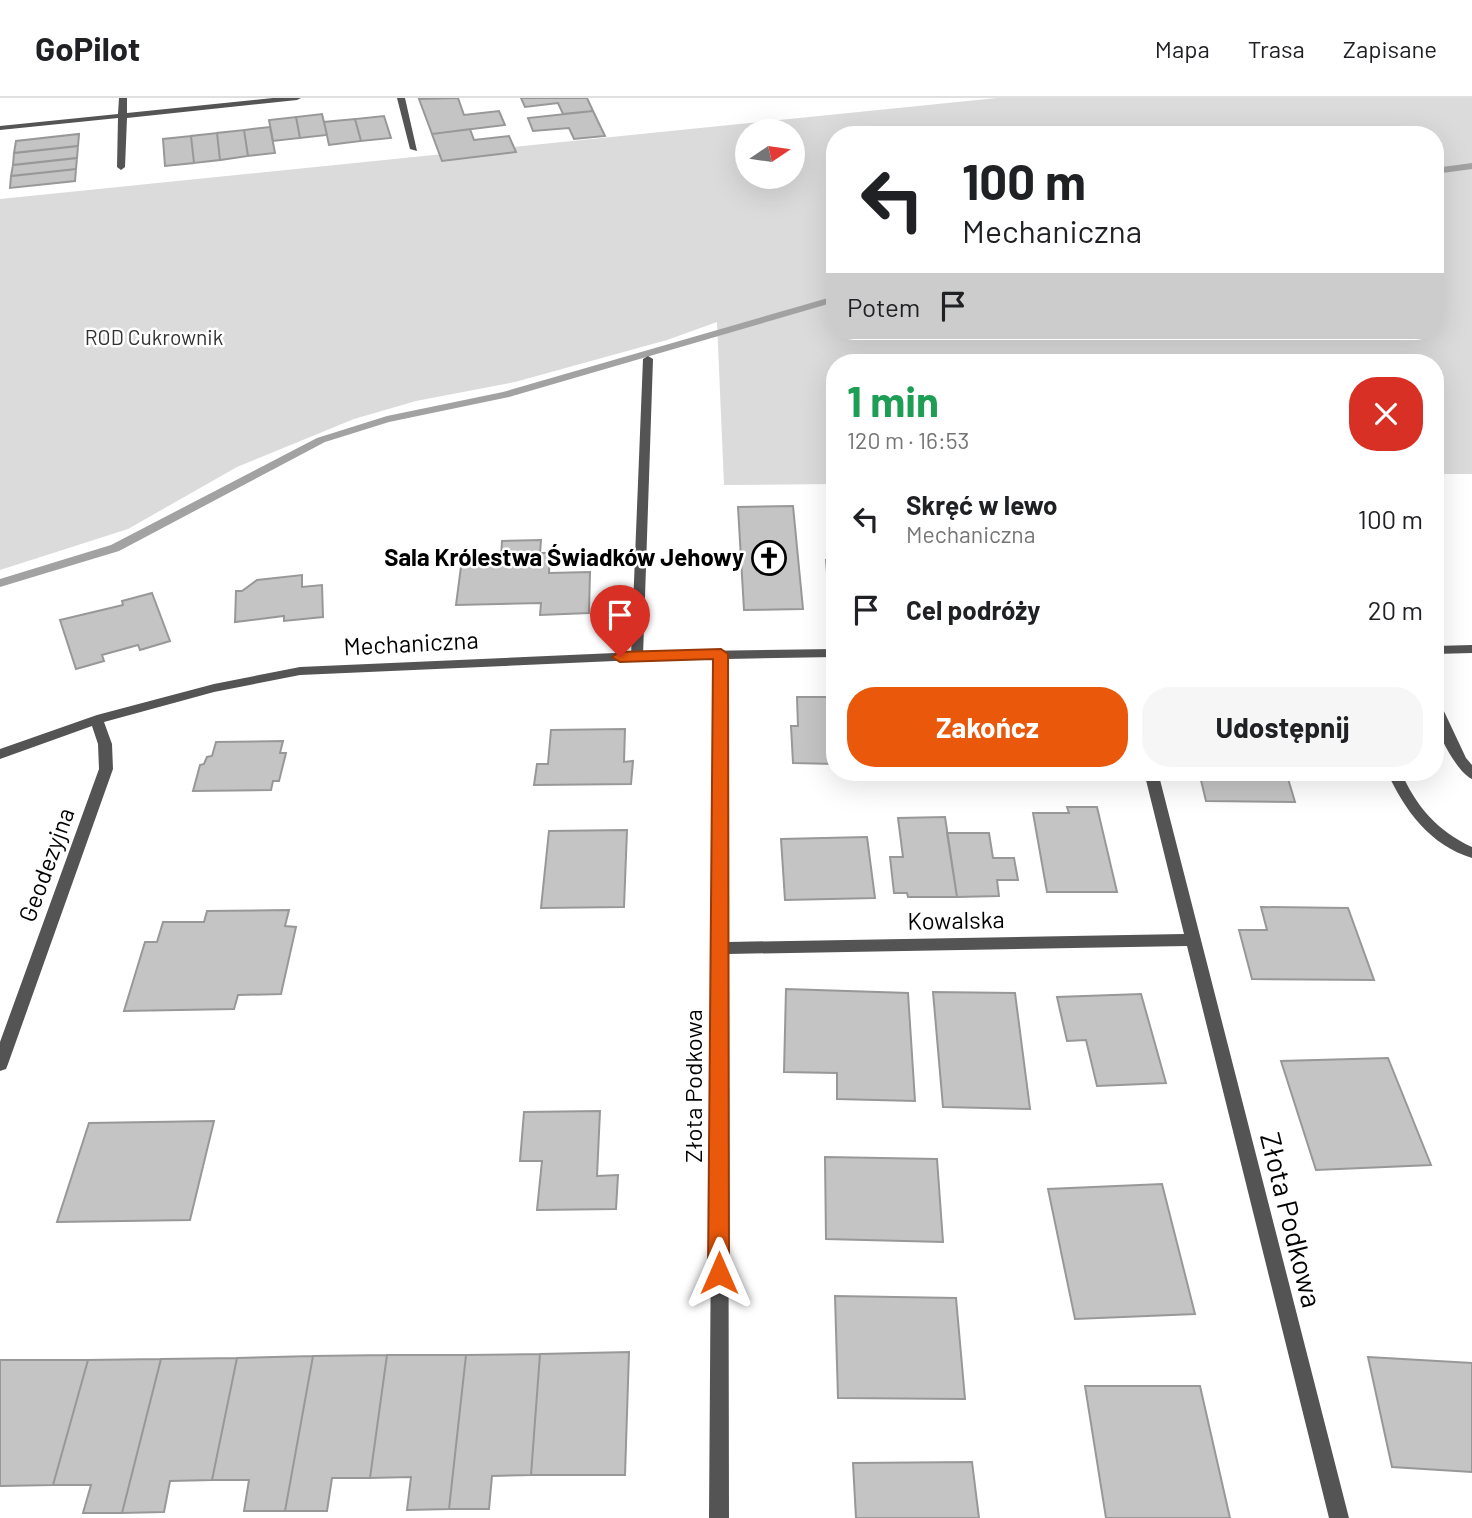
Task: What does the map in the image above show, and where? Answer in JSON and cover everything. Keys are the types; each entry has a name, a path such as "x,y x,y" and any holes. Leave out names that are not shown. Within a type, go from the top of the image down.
{"street":[{"path":"121,167 123,98"},
{"path":"0,128 297,98"},
{"path":"401,98 414,149"},
{"path":"637,656 648,359"},
{"path":"1444,650 1472,649"},
{"name":"Mechaniczna","path":"0,754 97,720 214,688 300,671 637,656 826,653"},
{"name":"Złota Podkowa","path":"719,1518 721,654"},
{"name":"Geodezyjna","path":"0,1064 106,769 105,744 97,720"},
{"path":"1444,726 1460,760 1472,774"},
{"name":"Złota Podkowa","path":"1153,781 1339,1518"},
{"path":"1398,781 1413,810 1432,831 1472,853"},
{"name":"Kowalska","path":"719,947 1193,940"}],"green space":[{"name":"ROD Cukrownik","path":"997,98 1472,98 1472,474 1444,474 1444,354 826,354 826,484 724,485 717,322 667,340 515,382 416,401 354,419 237,467 128,529 0,570 0,199 735,125 735,189 805,189 805,119 790,119"}],"building":[{"path":"458,98 464,115 499,111 505,125 432,134 419,99"},
{"path":"521,98 587,98 593,111 563,114 558,103 525,107"},
{"path":"593,111 605,136 574,139 569,128 533,131 528,118"},
{"path":"322,114 327,135 300,138 296,117"},
{"path":"384,116 391,138 361,141 355,119"},
{"path":"296,117 300,138 273,141 269,120"},
{"path":"355,119 361,141 329,145 324,122"},
{"path":"270,127 275,153 248,156 244,130"},
{"path":"470,129 474,140 509,136 516,152 442,161 432,134"},
{"path":"244,130 248,156 220,160 217,133"},
{"path":"217,133 220,160 194,163 191,136"},
{"path":"79,134 78,146 14,153 16,141"},
{"path":"191,136 194,163 165,166 163,139"},
{"path":"78,146 77,158 13,165 14,153"},
{"path":"77,158 76,169 11,176 13,165"},
{"path":"76,169 75,181 10,188 11,176"},
{"name":"Sala Królestwa Świadków Jehowy","path":"793,506 803,609 744,610 738,507"},
{"path":"541,540 540,553 550,553 549,573 590,572 589,613 540,615 541,603 456,605 462,559 501,558 502,541"},
{"path":"302,575 302,587 322,585 323,617 284,621 284,616 235,622 236,591 242,591 257,580"},
{"path":"152,593 170,641 140,650 138,645 102,655 104,661 76,669 60,620 123,605 122,601"},
{"path":"797,697 826,697 826,764 793,763 791,726 798,726"},
{"path":"625,729 624,762 633,761 631,784 534,785 537,764 548,764 551,730"},
{"path":"283,741 280,753 286,753 279,781 273,781 271,790 193,791 200,765 204,764 207,757 212,756 216,742"},
{"path":"1201,781 1289,781 1295,802 1206,801"},
{"path":"1067,807 1097,807 1117,892 1047,892 1033,813 1069,813"},
{"path":"945,817 957,897 908,897 907,893 894,893 890,857 903,857 898,818"},
{"path":"627,830 624,907 541,908 549,831"},
{"path":"947,833 989,833 993,858 1014,858 1018,880 997,880 999,896 957,897"},
{"path":"867,837 875,898 785,900 781,839"},
{"path":"1261,907 1348,908 1374,980 1252,979 1239,930 1267,930"},
{"path":"289,910 285,926 296,927 281,994 238,995 234,1009 124,1011 145,942 157,942 163,922 204,922 207,911"},
{"path":"786,989 908,993 915,1101 837,1099 837,1073 784,1072"},
{"path":"933,992 1015,993 1030,1109 943,1107"},
{"path":"1141,994 1166,1083 1097,1086 1086,1040 1067,1041 1057,997"},
{"path":"1388,1058 1431,1165 1316,1170 1281,1061"},
{"path":"600,1111 597,1176 618,1175 616,1209 537,1210 542,1161 520,1161 524,1112"},
{"path":"214,1121 190,1220 57,1222 89,1123"},
{"path":"825,1157 937,1159 943,1242 826,1239"},
{"path":"1162,1184 1195,1314 1075,1319 1048,1189"},
{"path":"835,1296 956,1298 965,1399 838,1398"},
{"path":"629,1352 625,1475 531,1475 540,1354"},
{"path":"540,1354 531,1475 492,1476 489,1509 449,1509 466,1355"},
{"path":"387,1355 370,1478 332,1478 327,1511 285,1511 313,1356"},
{"path":"387,1355 466,1355 449,1509 407,1510 411,1477 370,1478"},
{"path":"313,1356 285,1511 244,1511 249,1480 212,1480 237,1358"},
{"path":"1368,1357 1472,1363 1472,1472 1392,1467"},
{"path":"237,1358 212,1480 170,1481 164,1512 122,1513 161,1359"},
{"path":"161,1359 122,1513 83,1513 91,1485 53,1485 88,1360"},
{"path":"0,1360 88,1360 53,1485 0,1486"},
{"path":"1085,1386 1200,1386 1230,1518 1106,1518"},
{"path":"972,1462 979,1518 856,1518 853,1463"}],"waterway":[{"path":"1444,170 1472,166"},
{"path":"0,583 115,548 321,440 387,419 505,395 826,302"}],"place":[{"name":"Sala Królestwa Świadków Jehowy","path":"769,558"}],"route":[{"path":"620,657 721,654 719,1273"}]}
